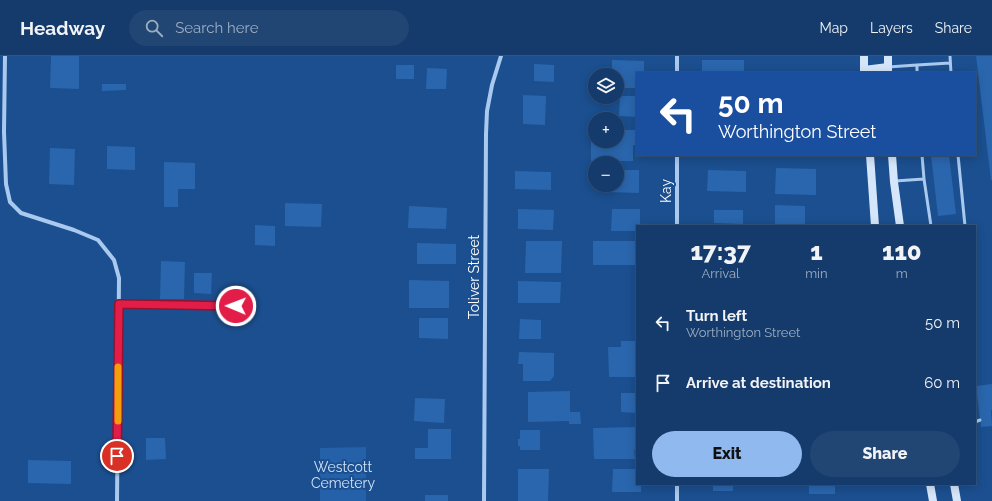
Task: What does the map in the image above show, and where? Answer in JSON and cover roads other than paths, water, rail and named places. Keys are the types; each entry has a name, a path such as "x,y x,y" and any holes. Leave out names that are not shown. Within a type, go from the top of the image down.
{"main road":[{"path":"864,56 864,71 888,70 888,56"},
{"path":"870,156 876,225"},
{"path":"892,156 900,225"},
{"path":"930,485 933,501"},
{"path":"954,485 957,501"}],"street":[{"path":"5,56 2,132 6,184 10,202 21,213 74,230 98,240 114,260 119,278 117,501"},
{"name":"Toliver Street","path":"484,501 486,134 492,85 501,56"},
{"path":"676,56 676,72"},
{"name":"Kay","path":"676,156 677,225"},
{"path":"119,304 236,306"},
{"path":"677,485 677,501"}],"lane":[{"path":"950,56 951,72"},
{"path":"888,70 950,63"},
{"path":"917,66 917,72"},
{"path":"922,156 931,225"},
{"path":"958,156 965,225"},
{"path":"894,182 924,179"},
{"path":"976,422 980,420"}],"park label":[{"name":"Westcott Cemetery","path":"343,476"}]}
